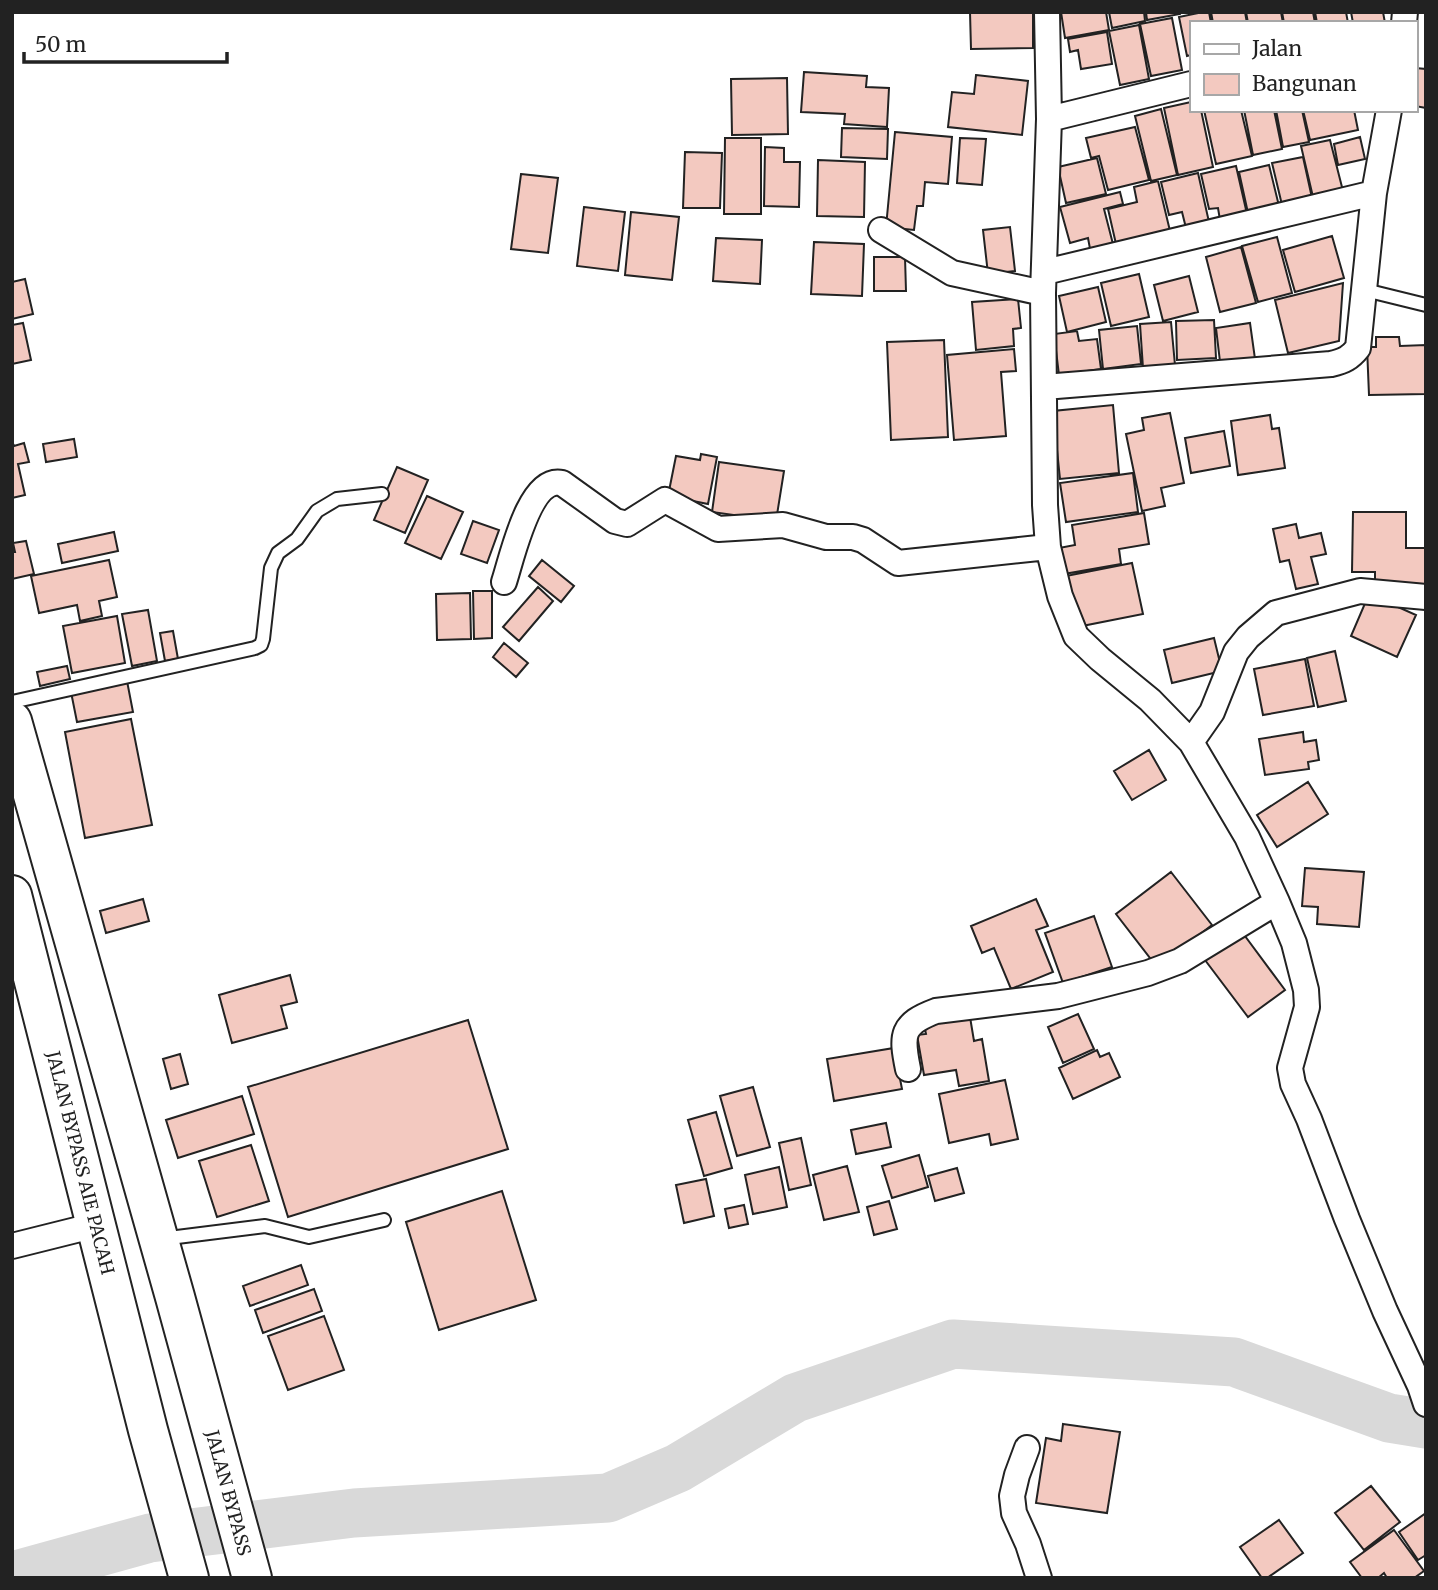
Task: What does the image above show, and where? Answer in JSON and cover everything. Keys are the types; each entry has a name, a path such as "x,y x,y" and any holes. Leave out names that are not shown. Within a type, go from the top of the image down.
{"highway":[{"name":"JALAN BYPASS","path":"12,721 252,1578"},
{"name":"JALAN BYPASS AIE PACAH","path":"12,895 17,936 189,1578"}],"street":[{"path":"1047,12 1049,119 1044,387 1048,547 1060,596 1076,636 1150,700 1191,742 1247,837 1277,902 1294,943 1306,990 1307,1007 1290,1068 1293,1084 1366,1265 1421,1382"},
{"path":"1049,119 1190,84"},
{"path":"1044,387 1344,361 1359,348 1374,193 1389,112"},
{"path":"881,230 952,273 1044,282 1374,193"},
{"path":"504,582 528,510 544,486 554,481 562,482 615,521 626,524 665,500 718,529 783,525 826,537 853,537 863,540 898,563 1048,547"},
{"path":"1191,742 1212,712 1236,652 1248,637 1276,613 1360,591 1426,597"},
{"path":"908,1069 903,1044 905,1032 920,1017 936,1011 1058,996 1148,973 1181,961 1277,902"},
{"path":"12,1246 96,1225"},
{"path":"1027,1448 1012,1496 1014,1513 1039,1578"}],"lane":[{"path":"1365,290 1426,305"},
{"path":"12,702 261,645 271,568 278,554 297,539 317,511 337,499 382,494"},
{"path":"158,1239 265,1226 309,1237 384,1220"}],"building":[{"path":"970,12 1033,12 1033,48 971,49"},
{"path":"1061,12 1106,12 1109,30 1065,38"},
{"path":"1109,12 1144,12 1145,21 1112,28"},
{"path":"1146,12 1180,12 1180,14 1147,20"},
{"path":"1209,12 1211,21 1190,21 1190,55 1187,56 1179,17"},
{"path":"1211,12 1245,12 1247,21 1213,21"},
{"path":"1246,12 1281,12 1283,21 1248,21"},
{"path":"1282,12 1313,12 1315,21 1284,21"},
{"path":"1315,12 1346,12 1348,21 1317,21"},
{"path":"1351,12 1383,12 1385,21 1353,21"},
{"path":"1172,18 1182,70 1151,76 1140,24"},
{"path":"1139,25 1149,79 1120,85 1109,31"},
{"path":"1107,32 1112,64 1081,69 1078,50 1070,52 1068,39"},
{"path":"1417,68 1426,69 1426,108 1417,106"},
{"path":"804,72 867,76 866,87 889,88 887,127 844,124 845,114 801,112"},
{"path":"976,75 1028,81 1022,135 948,127 952,92 974,94"},
{"path":"787,78 788,134 732,135 731,79"},
{"path":"1190,102 1190,112 1201,112 1213,167 1178,175 1164,108"},
{"path":"1161,109 1177,175 1151,181 1135,116"},
{"path":"1204,112 1241,112 1252,156 1216,164"},
{"path":"1244,112 1274,112 1282,149 1253,155"},
{"path":"1276,112 1302,112 1309,142 1283,147"},
{"path":"1303,112 1354,112 1358,130 1310,140"},
{"path":"1135,127 1149,180 1108,190 1099,156 1091,158 1086,138"},
{"path":"842,128 888,129 887,159 841,157"},
{"path":"895,132 952,137 948,184 925,182 923,206 917,206 914,230 886,227"},
{"path":"1360,137 1365,159 1338,165 1334,144"},
{"path":"725,138 761,138 761,214 724,214"},
{"path":"960,138 986,139 982,185 957,183"},
{"path":"1330,140 1343,191 1313,197 1301,146"},
{"path":"765,147 784,148 784,162 800,162 799,207 764,206"},
{"path":"685,152 722,153 720,208 683,208"},
{"path":"1303,157 1312,198 1282,205 1272,163"},
{"path":"1097,158 1106,194 1066,203 1058,167"},
{"path":"818,160 865,162 864,217 817,216"},
{"path":"1269,165 1279,206 1248,213 1239,172"},
{"path":"1236,166 1247,214 1220,220 1218,208 1209,209 1201,174"},
{"path":"1198,173 1209,222 1186,228 1182,212 1169,215 1161,182"},
{"path":"521,174 558,178 548,253 511,249"},
{"path":"1158,181 1170,231 1116,244 1108,209 1137,202 1134,187"},
{"path":"1120,192 1123,204 1104,209 1114,248 1091,254 1088,238 1070,243 1060,207"},
{"path":"584,207 625,212 618,271 577,266"},
{"path":"631,212 679,217 672,280 625,275"},
{"path":"1010,227 1015,271 988,274 983,230"},
{"path":"1332,236 1344,278 1295,292 1283,250"},
{"path":"1277,237 1292,293 1258,302 1242,246"},
{"path":"716,238 762,240 760,284 713,281"},
{"path":"814,242 864,244 862,296 811,294"},
{"path":"1241,247 1256,303 1220,312 1206,257"},
{"path":"874,257 905,257 906,291 874,291"},
{"path":"1139,274 1149,317 1111,326 1101,283"},
{"path":"1189,276 1198,312 1163,321 1154,285"},
{"path":"25,279 33,314 12,319 12,282"},
{"path":"1343,283 1339,341 1288,353 1275,300"},
{"path":"1098,287 1106,322 1067,332 1059,296"},
{"path":"1018,299 1021,328 1013,329 1014,346 976,350 972,302"},
{"path":"1214,320 1216,358 1177,360 1176,321"},
{"path":"1171,322 1175,365 1143,368 1140,324"},
{"path":"23,323 31,360 12,364 12,325"},
{"path":"1250,323 1256,366 1221,370 1216,328"},
{"path":"1137,326 1141,364 1103,369 1099,330"},
{"path":"1077,331 1079,341 1097,339 1101,369 1059,375 1054,334"},
{"path":"1376,337 1399,337 1400,346 1426,345 1426,394 1369,395 1367,347 1376,347"},
{"path":"944,340 948,437 891,440 887,342"},
{"path":"1014,349 1016,371 1001,372 1006,436 954,440 947,355"},
{"path":"1113,405 1119,473 1060,479 1053,411"},
{"path":"1170,413 1184,483 1161,488 1165,506 1142,511 1126,434 1144,430 1142,418"},
{"path":"1270,415 1272,429 1279,428 1285,468 1238,475 1231,421"},
{"path":"1224,431 1230,466 1191,473 1185,438"},
{"path":"74,439 77,457 46,462 43,444"},
{"path":"12,441 14,446 24,443 29,462 18,464 25,495 12,498"},
{"path":"701,454 717,457 708,504 668,496 676,456 700,460"},
{"path":"719,462 784,471 776,521 712,512"},
{"path":"397,467 428,480 405,533 374,520"},
{"path":"1133,473 1138,512 1066,522 1060,483"},
{"path":"427,496 463,512 441,559 405,543"},
{"path":"1353,512 1406,512 1406,548 1426,548 1426,589 1375,589 1375,572 1352,572"},
{"path":"1144,513 1149,544 1119,549 1121,564 1064,574 1059,548 1075,545 1072,525"},
{"path":"473,521 499,530 487,563 461,554"},
{"path":"1296,524 1299,538 1321,533 1326,554 1311,557 1318,584 1296,589 1289,560 1280,562 1273,529"},
{"path":"114,532 118,551 62,563 58,544"},
{"path":"26,541 34,574 12,579 12,552 15,552 13,543"},
{"path":"109,560 117,597 99,601 102,616 80,621 77,605 39,613 31,576"},
{"path":"542,560 574,586 561,602 529,576"},
{"path":"1132,563 1143,614 1077,627 1066,576"},
{"path":"538,587 553,601 519,641 503,627"},
{"path":"473,591 492,591 492,638 474,639"},
{"path":"470,593 471,639 437,640 436,594"},
{"path":"1369,594 1416,615 1397,657 1351,636"},
{"path":"148,610 157,661 132,666 122,614"},
{"path":"117,616 125,663 72,673 63,626"},
{"path":"173,631 178,659 165,661 160,633"},
{"path":"1214,638 1222,671 1172,683 1164,650"},
{"path":"504,643 528,663 516,677 493,657"},
{"path":"1335,651 1346,701 1318,707 1307,658"},
{"path":"1305,659 1314,706 1263,715 1254,669"},
{"path":"67,666 70,679 40,686 37,672"},
{"path":"127,681 133,712 77,722 71,692"},
{"path":"131,719 152,825 85,838 65,732"},
{"path":"1303,732 1304,742 1316,740 1319,760 1308,762 1309,769 1265,775 1259,739"},
{"path":"1149,750 1166,780 1132,800 1114,771"},
{"path":"1308,782 1328,814 1277,847 1257,815"},
{"path":"1305,868 1364,872 1359,927 1317,924 1318,907 1302,906"},
{"path":"1171,872 1212,925 1157,967 1116,914"},
{"path":"143,899 149,921 106,933 100,911"},
{"path":"1036,899 1048,926 1036,930 1053,972 1011,989 994,948 982,953 971,926"},
{"path":"1094,916 1112,967 1063,983 1045,933"},
{"path":"1242,932 1285,990 1248,1017 1205,960"},
{"path":"290,975 297,1002 281,1006 287,1028 232,1043 219,995"},
{"path":"1078,1014 1094,1049 1063,1063 1048,1027"},
{"path":"970,1017 974,1041 982,1039 989,1081 959,1086 956,1070 924,1075 917,1035 926,1034 924,1025"},
{"path":"468,1020 508,1149 288,1217 248,1087"},
{"path":"894,1048 902,1089 834,1101 827,1059"},
{"path":"1097,1050 1100,1057 1109,1053 1120,1077 1073,1099 1059,1068"},
{"path":"180,1054 188,1084 171,1089 163,1059"},
{"path":"1005,1080 1018,1139 991,1145 989,1134 949,1143 939,1094"},
{"path":"753,1087 770,1147 737,1156 720,1096"},
{"path":"242,1096 254,1134 178,1158 166,1120"},
{"path":"716,1112 732,1168 704,1176 688,1120"},
{"path":"886,1123 891,1147 856,1154 851,1130"},
{"path":"801,1138 811,1185 789,1190 779,1143"},
{"path":"251,1145 269,1201 217,1217 199,1161"},
{"path":"919,1155 928,1187 892,1198 882,1166"},
{"path":"847,1166 859,1212 824,1220 813,1175"},
{"path":"779,1167 787,1207 753,1214 745,1175"},
{"path":"957,1168 964,1193 935,1201 928,1176"},
{"path":"706,1179 714,1216 684,1223 676,1185"},
{"path":"502,1191 536,1300 439,1330 406,1222"},
{"path":"889,1201 897,1229 874,1235 867,1207"},
{"path":"744,1205 748,1224 729,1228 725,1209"},
{"path":"301,1265 308,1285 250,1306 243,1286"},
{"path":"314,1289 322,1311 263,1333 255,1310"},
{"path":"324,1316 344,1370 288,1390 268,1336"},
{"path":"1063,1424 1120,1432 1107,1513 1036,1503 1046,1438 1061,1441"},
{"path":"1371,1486 1400,1522 1364,1550 1335,1513"},
{"path":"1426,1513 1426,1555 1418,1560 1399,1532"},
{"path":"1279,1520 1303,1553 1267,1578 1262,1578 1240,1547"},
{"path":"1394,1530 1424,1571 1414,1578 1387,1578 1384,1573 1378,1578 1362,1578 1350,1562"}],"waterway":[{"path":"12,1576 150,1538 354,1513 608,1498 678,1468 795,1398 953,1344 1234,1362 1389,1418 1426,1424"}]}
